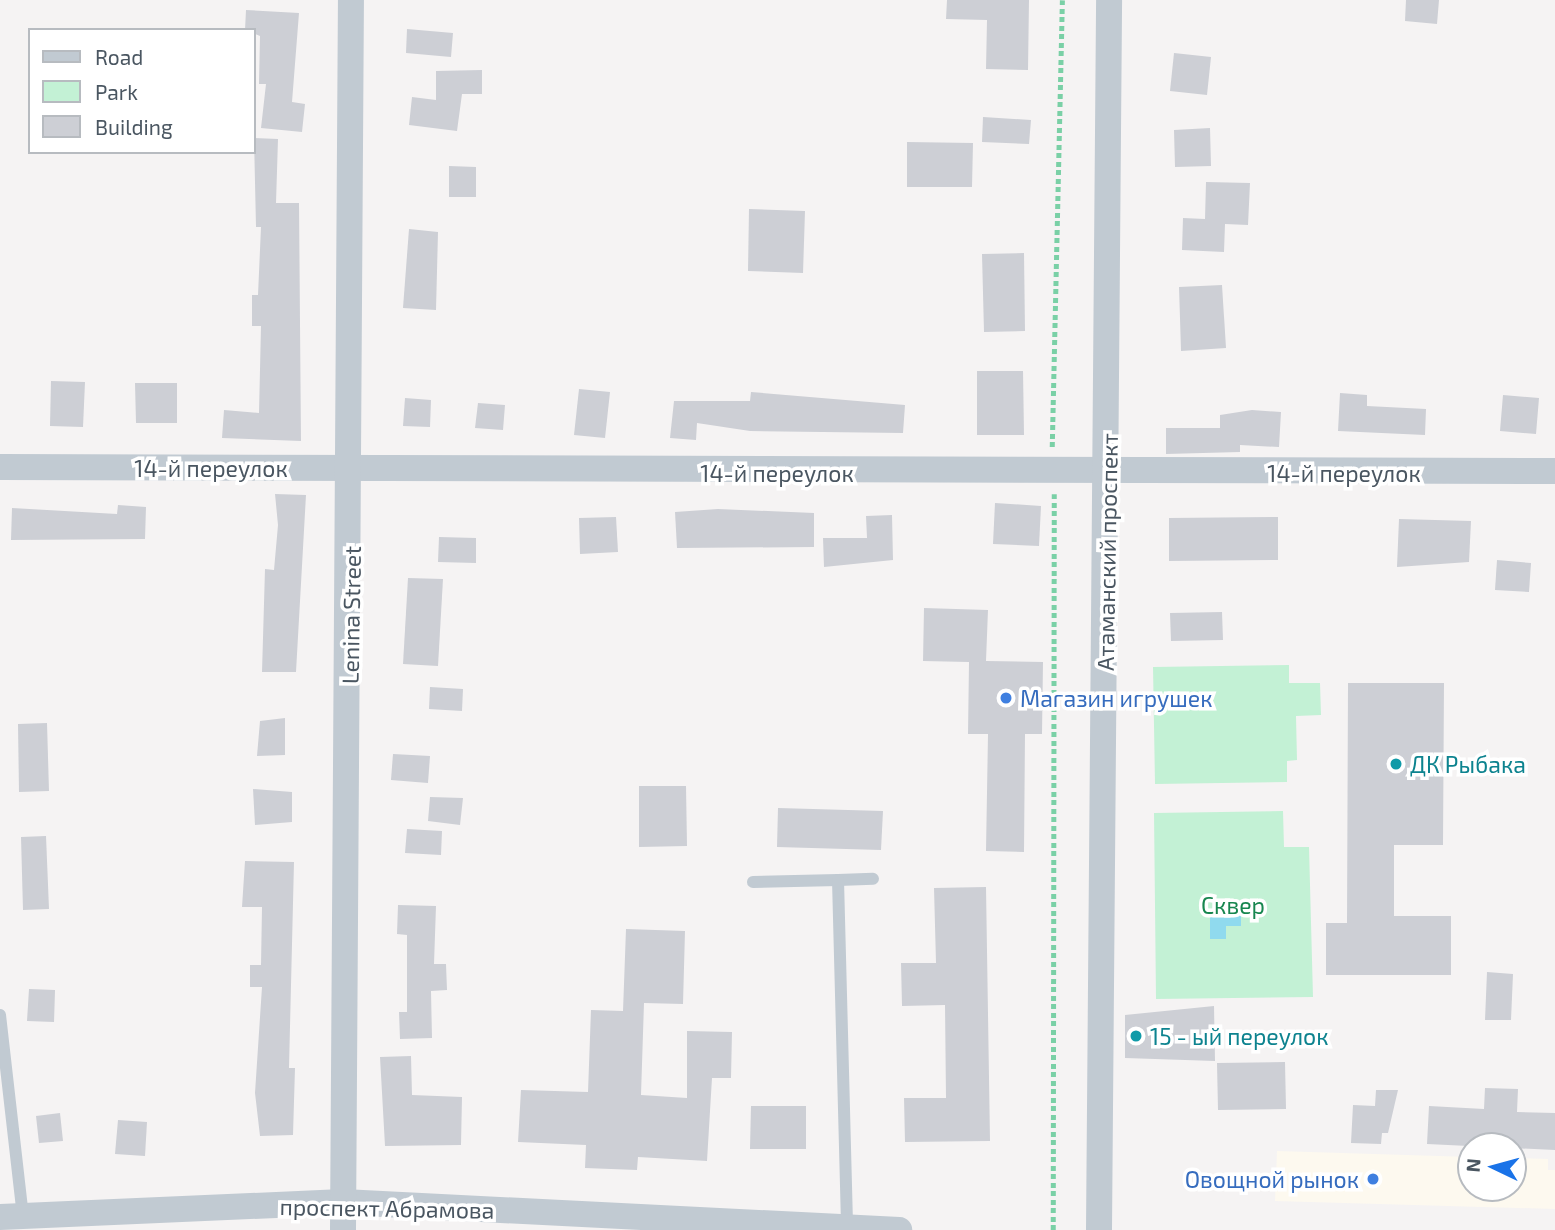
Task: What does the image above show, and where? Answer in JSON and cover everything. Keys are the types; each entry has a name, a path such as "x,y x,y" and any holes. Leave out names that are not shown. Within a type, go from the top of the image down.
{"street":[{"name":"Lenina Street","path":"343,1230 352,469 351,0"},
{"name":"Атаманский проспект","path":"1099,1230 1108,474 1109,0"},
{"name":"14-й переулок","path":"0,467 1054,474 1555,471"},
{"name":"проспект Абрамова","path":"12,1217 343,1202 899,1230"}],"lane":[{"path":"753,882 873,879"},
{"path":"838,880 847,1227"},
{"path":"0,1022 12,1217"}],"path":[{"path":"1053,1230 1054,474 1062,0"}],"shaded area":[{"name":"Овощной рынок","path":"1277,1151 1457,1157 1457,1202 1527,1202 1527,1158 1548,1159 1548,1170 1555,1170 1555,1209 1275,1201"}],"green space":[{"path":"1289,665 1289,683 1320,683 1321,715 1296,716 1297,760 1287,761 1287,782 1155,784 1153,667"},
{"name":"Сквер","path":"1283,811 1284,847 1309,847 1313,997 1156,999 1154,813"}],"water":[{"path":"1225,907 1241,907 1241,926 1226,926 1226,939 1210,939 1210,917 1225,917"}],"building":[{"path":"947,0 1029,0 1028,70 986,69 987,20 946,19"},
{"path":"1406,0 1439,0 1437,24 1405,21"},
{"path":"246,10 299,13 292,102 305,104 302,132 261,128 266,84 259,84 260,36 256,34 256,28 245,28"},
{"path":"407,29 453,33 451,57 406,53"},
{"path":"1174,53 1211,57 1207,95 1170,91"},
{"path":"482,70 482,94 462,94 457,131 409,125 412,97 436,100 436,71"},
{"path":"983,117 1031,120 1029,144 982,142"},
{"path":"1210,128 1211,166 1175,167 1174,130"},
{"path":"256,138 278,139 276,203 299,203 301,441 222,438 224,410 259,413 261,326 252,326 252,295 258,295 261,227 256,227"},
{"path":"907,142 973,143 972,187 907,187"},
{"path":"449,166 476,167 476,197 449,197"},
{"path":"1206,182 1250,183 1248,225 1225,224 1224,252 1182,250 1183,218 1205,219"},
{"path":"749,209 805,211 803,273 748,271"},
{"path":"409,229 438,232 436,310 403,308"},
{"path":"1024,253 1025,331 984,332 982,254"},
{"path":"1222,285 1226,348 1181,351 1179,287"},
{"path":"977,371 1023,371 1024,435 977,435"},
{"path":"51,381 85,382 83,427 50,426"},
{"path":"135,383 177,383 177,423 136,423"},
{"path":"579,389 610,392 605,438 574,435"},
{"path":"751,392 905,405 903,433 750,431 697,423 696,440 670,438 674,401 750,401"},
{"path":"1340,393 1367,395 1367,406 1426,409 1425,435 1338,431"},
{"path":"1503,395 1539,398 1536,434 1500,431"},
{"path":"405,398 431,400 430,427 403,426"},
{"path":"478,403 505,405 503,430 475,428"},
{"path":"1252,410 1281,412 1279,447 1240,445 1240,452 1166,454 1166,428 1220,428 1220,415"},
{"path":"275,494 306,495 296,672 262,672 265,569 274,570 278,525"},
{"path":"995,503 1041,506 1039,546 993,544"},
{"path":"118,505 146,507 145,539 11,540 12,508 117,514"},
{"path":"718,509 814,513 814,547 677,548 675,512"},
{"path":"892,515 893,560 824,567 823,538 867,538 866,516"},
{"path":"616,517 618,552 580,554 579,518"},
{"path":"1278,517 1278,560 1169,561 1169,518"},
{"path":"1399,519 1471,521 1469,562 1397,567"},
{"path":"439,537 476,538 476,563 438,562"},
{"path":"1497,560 1531,563 1529,592 1495,590"},
{"path":"408,578 443,579 438,666 403,664"},
{"path":"924,608 988,610 986,661 1043,662 1042,734 1025,734 1024,852 986,851 988,734 968,734 969,662 923,661"},
{"path":"1222,612 1223,640 1171,641 1170,613"},
{"name":"ДК Рыбака","path":"1348,683 1444,683 1443,845 1394,845 1394,916 1451,916 1451,975 1326,975 1326,923 1347,923"},
{"path":"430,687 463,689 462,711 429,709"},
{"path":"285,718 285,755 257,756 260,721"},
{"path":"47,723 49,791 19,792 18,724"},
{"path":"393,754 430,756 428,783 391,780"},
{"path":"639,786 686,786 687,846 639,847"},
{"path":"253,789 292,792 292,822 255,825"},
{"path":"430,797 463,798 460,825 428,821"},
{"path":"778,808 883,811 881,850 777,847"},
{"path":"407,829 442,831 441,855 405,853"},
{"path":"46,836 49,909 23,910 21,837"},
{"path":"245,861 294,862 289,1068 295,1068 293,1135 260,1136 255,1093 262,987 250,987 250,965 261,965 262,907 242,907"},
{"path":"986,887 990,1141 905,1142 904,1098 946,1098 945,1005 902,1006 901,963 936,963 934,888"},
{"path":"398,905 436,906 434,964 446,964 447,990 431,991 432,1038 400,1039 399,1012 407,1012 407,935 397,934"},
{"path":"626,929 685,931 683,1004 644,1003 641,1095 687,1098 687,1031 732,1032 731,1078 712,1078 707,1161 638,1157 637,1170 585,1168 586,1145 518,1142 521,1090 588,1092 591,1010 623,1011"},
{"path":"1487,972 1513,974 1511,1020 1485,1020"},
{"path":"29,989 55,990 54,1022 27,1021"},
{"path":"1214,1006 1215,1061 1125,1058 1125,1015"},
{"path":"411,1056 412,1095 462,1097 461,1145 385,1146 380,1057"},
{"path":"1285,1062 1286,1109 1218,1110 1217,1063"},
{"path":"1485,1088 1518,1089 1517,1112 1555,1113 1555,1150 1527,1149 1527,1132 1457,1132 1457,1145 1427,1144 1429,1106 1484,1109"},
{"path":"1376,1090 1398,1090 1388,1133 1382,1133 1381,1144 1351,1143 1353,1105 1375,1106"},
{"path":"751,1106 806,1106 806,1149 750,1149"},
{"path":"60,1113 63,1141 39,1143 36,1116"},
{"path":"118,1120 147,1122 145,1156 115,1154"}],"place":[{"name":"Магазин игрушек","path":"1006,698"},
{"name":"ДК Рыбака","path":"1396,764"},
{"name":"15 - ый переулок","path":"1136,1036"},
{"name":"Овощной рынок","path":"1373,1179"}]}
